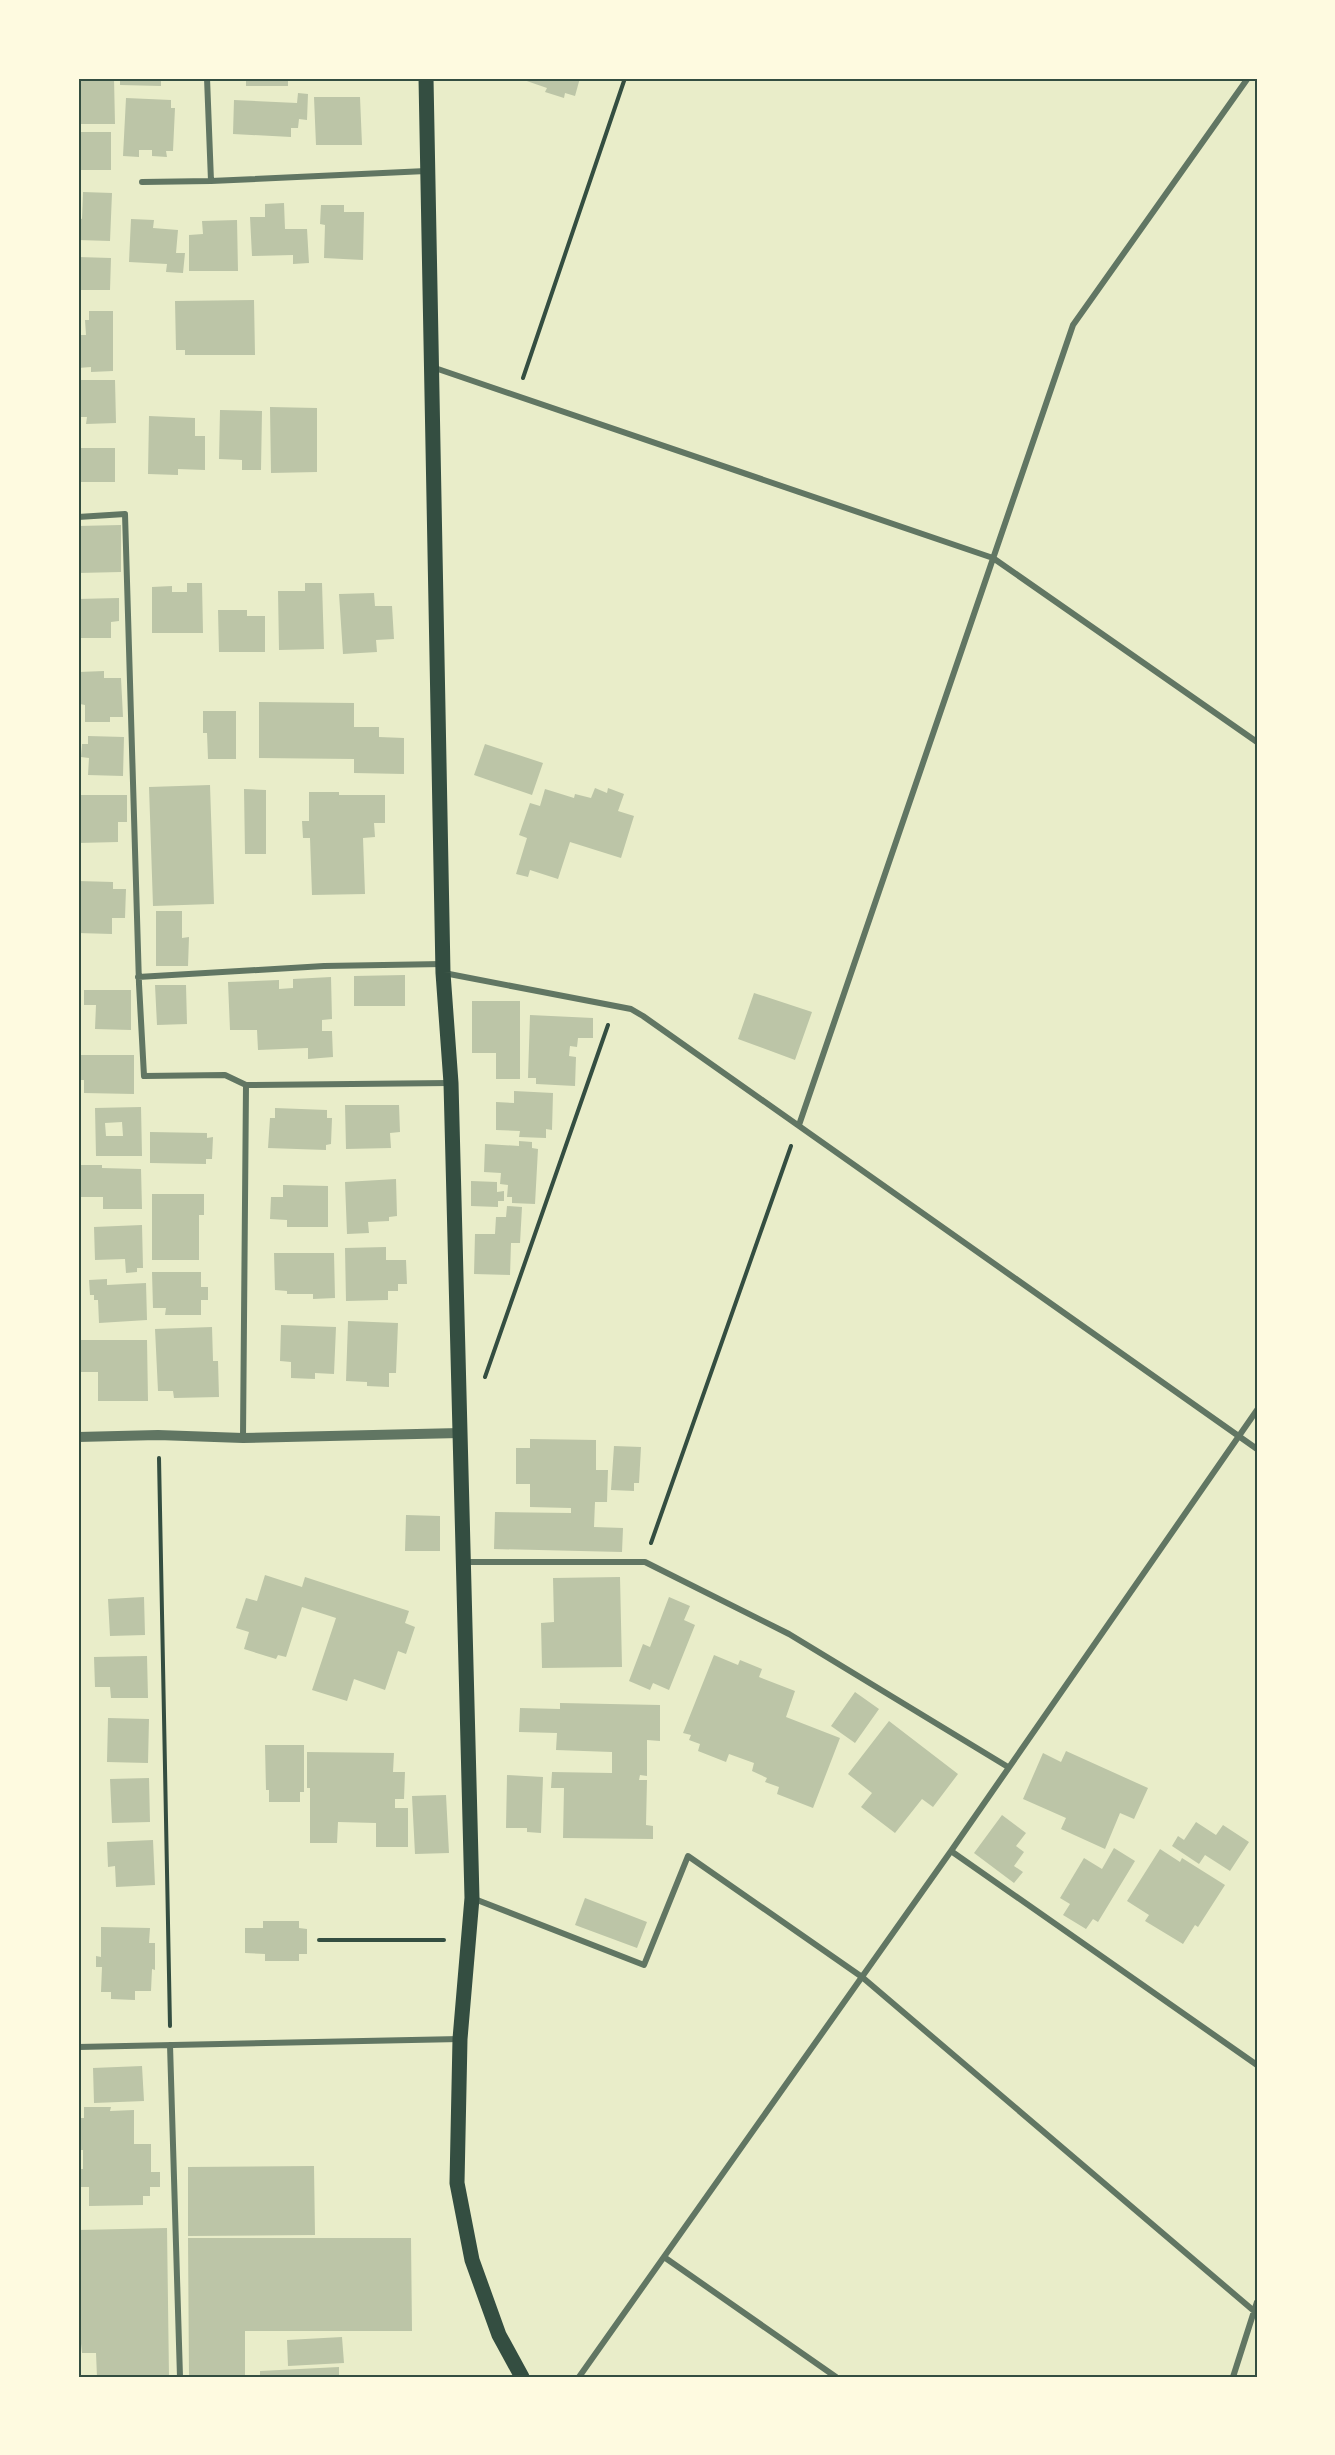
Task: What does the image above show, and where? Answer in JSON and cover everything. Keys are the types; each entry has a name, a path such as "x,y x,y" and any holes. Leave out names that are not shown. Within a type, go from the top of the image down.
{"main road":[{"path":"426,78 444,968 451,1083 457,1386 464,1562 472,1898 460,2039 457,2183 472,2260 499,2334 522,2377"}],"street":[{"path":"207,78 211,182"},
{"path":"799,1125 1073,325 1248,78"},
{"path":"142,182 211,182 428,171"},
{"path":"432,366 993,558 1257,742"},
{"path":"78,517 126,514 138,977 144,1076 225,1075 246,1085 451,1083"},
{"path":"138,977 324,966 444,968 631,1009 1257,1449"},
{"path":"243,1438 246,1085"},
{"path":"579,2377 951,1851 1257,1410"},
{"path":"78,1437 158,1435 243,1438 460,1433"},
{"path":"464,1562 645,1562 789,1634 1008,1767"},
{"path":"951,1851 1257,2065"},
{"path":"472,1898 644,1965 688,1856 862,1977 1254,2312"},
{"path":"78,2047 460,2039"},
{"path":"170,2045 180,2377"},
{"path":"664,2257 836,2377"},
{"path":"1233,2377 1257,2302"}],"path":[{"path":"517,396 625,78"},
{"path":"457,1386 482,1384 614,1007"},
{"path":"645,1562 799,1125"},
{"path":"158,1435 170,2045"},
{"path":"319,1940 470,1940"}],"building":[{"path":"78,78 114,78 115,124 78,124"},
{"path":"120,78 161,78 161,86 120,85"},
{"path":"246,78 288,78 288,86 246,86"},
{"path":"518,78 580,78 575,96 565,93 564,98 545,92 547,88"},
{"path":"298,93 308,94 307,120 299,119 298,128 291,128 291,137 233,134 234,100 297,103"},
{"path":"314,97 360,97 362,145 316,145"},
{"path":"126,98 171,100 171,108 175,108 173,151 166,151 167,157 152,156 152,150 139,150 139,157 123,156"},
{"path":"78,132 111,132 111,170 78,170"},
{"path":"83,192 112,193 110,241 78,240 78,218 82,219"},
{"path":"284,203 285,229 307,229 309,263 293,264 293,255 252,256 250,217 265,217 265,204"},
{"path":"321,205 344,205 344,212 364,212 363,260 324,258 325,225 320,224"},
{"path":"131,219 154,220 153,228 178,230 176,253 185,253 183,273 166,272 167,264 129,262"},
{"path":"237,220 238,271 189,271 189,235 203,234 202,221"},
{"path":"78,257 111,258 110,290 78,290"},
{"path":"254,300 255,355 185,355 185,350 176,350 175,301"},
{"path":"89,311 113,311 113,371 91,372 91,367 78,368 79,335 86,335 85,320 89,320"},
{"path":"78,380 115,380 116,423 86,424 87,417 78,417"},
{"path":"270,407 317,408 317,472 271,473"},
{"path":"220,410 262,411 261,470 242,470 242,460 219,459"},
{"path":"149,416 195,418 195,436 205,436 205,470 178,469 178,475 148,474"},
{"path":"78,448 115,448 115,482 78,482"},
{"path":"121,525 121,572 78,573 78,526"},
{"path":"187,583 202,583 203,633 152,633 152,587 172,586 172,592 187,592"},
{"path":"305,583 322,583 324,649 279,650 278,591 305,591"},
{"path":"374,593 375,606 392,606 394,639 376,640 377,652 343,654 339,594"},
{"path":"119,598 119,621 111,622 111,638 78,638 78,599"},
{"path":"218,610 247,610 247,616 265,616 265,652 219,652"},
{"path":"104,671 104,678 121,678 123,717 110,717 110,722 85,722 85,705 80,704 79,672"},
{"path":"259,702 354,703 354,727 379,727 379,737 404,738 404,774 354,773 354,759 259,758"},
{"path":"203,711 236,711 236,759 208,759 207,733 203,733"},
{"path":"88,736 124,737 123,776 88,775 89,758 81,757 82,744 88,744"},
{"path":"485,744 543,763 532,795 474,775"},
{"path":"210,785 214,904 153,906 149,787"},
{"path":"595,788 607,793 608,788 624,794 618,811 634,816 621,858 570,842 558,879 530,870 528,877 516,874 527,838 519,835 530,803 540,806 545,789 574,798 575,794 591,798"},
{"path":"244,789 266,790 266,854 245,854"},
{"path":"309,792 339,792 339,795 385,795 385,823 374,823 375,837 363,838 365,894 312,895 310,838 303,838 302,821 309,821"},
{"path":"78,795 127,795 127,822 118,822 118,842 78,843"},
{"path":"78,881 113,882 113,889 126,889 125,918 112,918 112,934 78,933"},
{"path":"156,911 182,911 182,938 189,937 188,966 156,966"},
{"path":"405,975 405,1006 354,1006 354,976"},
{"path":"331,977 332,1019 322,1020 322,1031 332,1031 333,1057 308,1059 308,1048 258,1050 257,1030 230,1030 228,982 279,980 279,989 293,988 293,979"},
{"path":"155,985 186,985 187,1024 157,1025"},
{"path":"84,990 131,990 131,1030 95,1029 96,1005 84,1005"},
{"path":"754,993 812,1012 795,1060 738,1039"},
{"path":"472,1001 520,1001 520,1079 496,1079 496,1053 472,1053"},
{"path":"530,1015 593,1018 593,1038 578,1038 577,1047 570,1046 569,1056 576,1057 575,1086 536,1084 536,1078 528,1078"},
{"path":"78,1055 134,1055 134,1094 84,1093 84,1080 78,1080"},
{"path":"514,1091 553,1093 552,1130 546,1129 546,1138 519,1137 520,1131 496,1130 496,1102 514,1103"},
{"path":"345,1105 399,1105 400,1132 390,1133 391,1148 346,1149"},
{"path":"141,1107 142,1156 96,1156 95,1108","holes":["122,1122 123,1136 106,1136 105,1123"]},
{"path":"275,1108 327,1110 327,1118 332,1118 331,1144 326,1145 326,1150 268,1148 270,1118 275,1118"},
{"path":"150,1132 207,1133 207,1138 213,1137 212,1159 206,1159 206,1164 150,1163"},
{"path":"519,1141 532,1142 532,1148 538,1149 535,1204 512,1203 512,1197 507,1197 508,1185 500,1184 501,1173 484,1172 485,1144 519,1146"},
{"path":"79,1165 141,1169 142,1209 103,1209 103,1197 79,1197"},
{"path":"396,1179 397,1216 389,1217 389,1221 368,1222 369,1233 347,1234 345,1182"},
{"path":"471,1181 497,1182 497,1192 504,1191 504,1201 498,1201 498,1207 471,1206"},
{"path":"283,1185 328,1186 328,1227 287,1227 287,1220 270,1219 271,1197 283,1197"},
{"path":"152,1194 204,1194 204,1215 199,1215 199,1260 152,1260"},
{"path":"507,1206 522,1207 520,1243 511,1243 510,1275 474,1274 475,1234 495,1234 496,1217 506,1217"},
{"path":"142,1225 143,1268 137,1268 137,1272 126,1273 125,1259 95,1260 94,1227"},
{"path":"386,1247 386,1260 406,1260 407,1284 398,1284 398,1291 388,1291 388,1300 346,1301 345,1248"},
{"path":"274,1253 334,1253 335,1298 313,1299 313,1294 287,1294 287,1291 275,1290"},
{"path":"152,1272 201,1272 201,1287 208,1287 208,1300 201,1300 201,1315 165,1315 166,1308 153,1308"},
{"path":"107,1279 107,1285 146,1283 147,1320 99,1323 98,1300 94,1300 94,1295 90,1295 89,1280"},
{"path":"348,1321 398,1323 396,1373 389,1373 389,1387 367,1386 367,1382 346,1381"},
{"path":"281,1325 336,1327 334,1374 315,1373 315,1379 291,1378 291,1362 280,1361"},
{"path":"212,1327 213,1361 218,1361 219,1397 174,1398 173,1391 158,1391 155,1329"},
{"path":"79,1340 147,1340 148,1401 98,1401 98,1372 78,1372"},
{"path":"530,1439 596,1440 596,1470 608,1470 607,1502 595,1502 594,1527 623,1528 622,1552 494,1549 495,1512 571,1513 571,1508 530,1507 530,1484 516,1484 516,1448 530,1448"},
{"path":"614,1446 641,1447 639,1483 634,1483 634,1491 611,1490"},
{"path":"406,1515 440,1516 440,1551 405,1551"},
{"path":"265,1575 302,1587 305,1577 409,1611 405,1623 415,1627 406,1654 398,1651 385,1690 354,1679 347,1701 312,1690 336,1618 302,1607 286,1657 278,1655 276,1659 244,1649 249,1632 236,1628 246,1598 257,1601"},
{"path":"620,1577 622,1667 542,1668 541,1623 554,1622 553,1578"},
{"path":"144,1597 145,1635 110,1636 108,1599"},
{"path":"669,1597 690,1606 684,1620 695,1625 669,1690 653,1683 650,1690 629,1681 643,1644 650,1647"},
{"path":"714,1655 738,1665 740,1660 762,1669 759,1677 795,1691 786,1717 840,1738 813,1808 777,1794 779,1787 765,1782 767,1778 752,1771 754,1763 729,1754 726,1762 698,1751 700,1744 689,1740 691,1735 683,1733"},
{"path":"147,1656 148,1698 111,1698 110,1687 95,1687 94,1657"},
{"path":"855,1692 879,1709 855,1743 831,1726"},
{"path":"560,1703 660,1705 660,1741 647,1740 647,1776 640,1775 639,1780 647,1780 646,1825 653,1826 653,1839 563,1838 564,1788 551,1788 552,1772 612,1773 612,1752 556,1750 557,1733 519,1732 520,1708 560,1709"},
{"path":"108,1718 149,1719 148,1763 107,1762"},
{"path":"889,1721 958,1774 933,1807 922,1799 895,1833 861,1807 872,1793 848,1774"},
{"path":"265,1745 304,1745 304,1792 300,1792 300,1802 269,1802 269,1790 266,1790"},
{"path":"1066,1751 1148,1788 1134,1819 1120,1813 1105,1849 1061,1829 1066,1818 1023,1799 1043,1753 1061,1762"},
{"path":"307,1752 394,1753 393,1772 405,1772 404,1799 395,1799 395,1808 408,1808 408,1847 376,1847 376,1823 338,1822 337,1843 310,1843 310,1788 307,1788"},
{"path":"507,1775 543,1777 541,1833 527,1832 527,1828 506,1828"},
{"path":"149,1778 150,1822 112,1823 110,1779"},
{"path":"446,1795 449,1853 415,1854 412,1796"},
{"path":"1002,1815 1026,1833 1016,1846 1024,1852 1014,1866 1023,1872 1014,1883 974,1853"},
{"path":"1196,1822 1216,1835 1223,1825 1249,1842 1230,1871 1205,1855 1199,1864 1172,1846 1178,1836 1184,1840"},
{"path":"153,1840 155,1885 116,1887 115,1866 108,1867 107,1842"},
{"path":"1114,1848 1135,1861 1098,1922 1093,1919 1086,1929 1063,1915 1070,1904 1060,1898 1084,1858 1102,1869"},
{"path":"1160,1849 1180,1862 1182,1858 1225,1885 1198,1927 1195,1925 1183,1944 1145,1921 1149,1915 1127,1901"},
{"path":"585,1898 647,1922 637,1948 575,1925"},
{"path":"263,1921 299,1921 299,1928 307,1929 307,1954 299,1954 299,1961 265,1961 265,1954 245,1953 245,1928 263,1928"},
{"path":"101,1927 150,1928 149,1943 155,1943 155,1970 152,1969 151,1991 135,1991 135,2000 111,1999 111,1992 101,1992 102,1967 96,1967 96,1956 101,1957"},
{"path":"142,2066 144,2101 94,2103 93,2068"},
{"path":"84,2107 111,2107 110,2111 134,2110 134,2144 151,2144 151,2172 160,2172 160,2187 150,2187 150,2196 143,2196 143,2205 89,2206 89,2187 78,2187 78,2169 83,2169 83,2150 78,2150 78,2118 84,2118"},
{"path":"314,2166 315,2235 188,2236 188,2167"},
{"path":"167,2228 169,2377 97,2377 96,2353 82,2353 80,2334 78,2335 78,2230"},
{"path":"188,2238 411,2238 412,2331 245,2331 245,2377 189,2377"},
{"path":"342,2337 344,2363 288,2366 287,2340"},
{"path":"339,2367 339,2377 260,2377 260,2371"}]}
